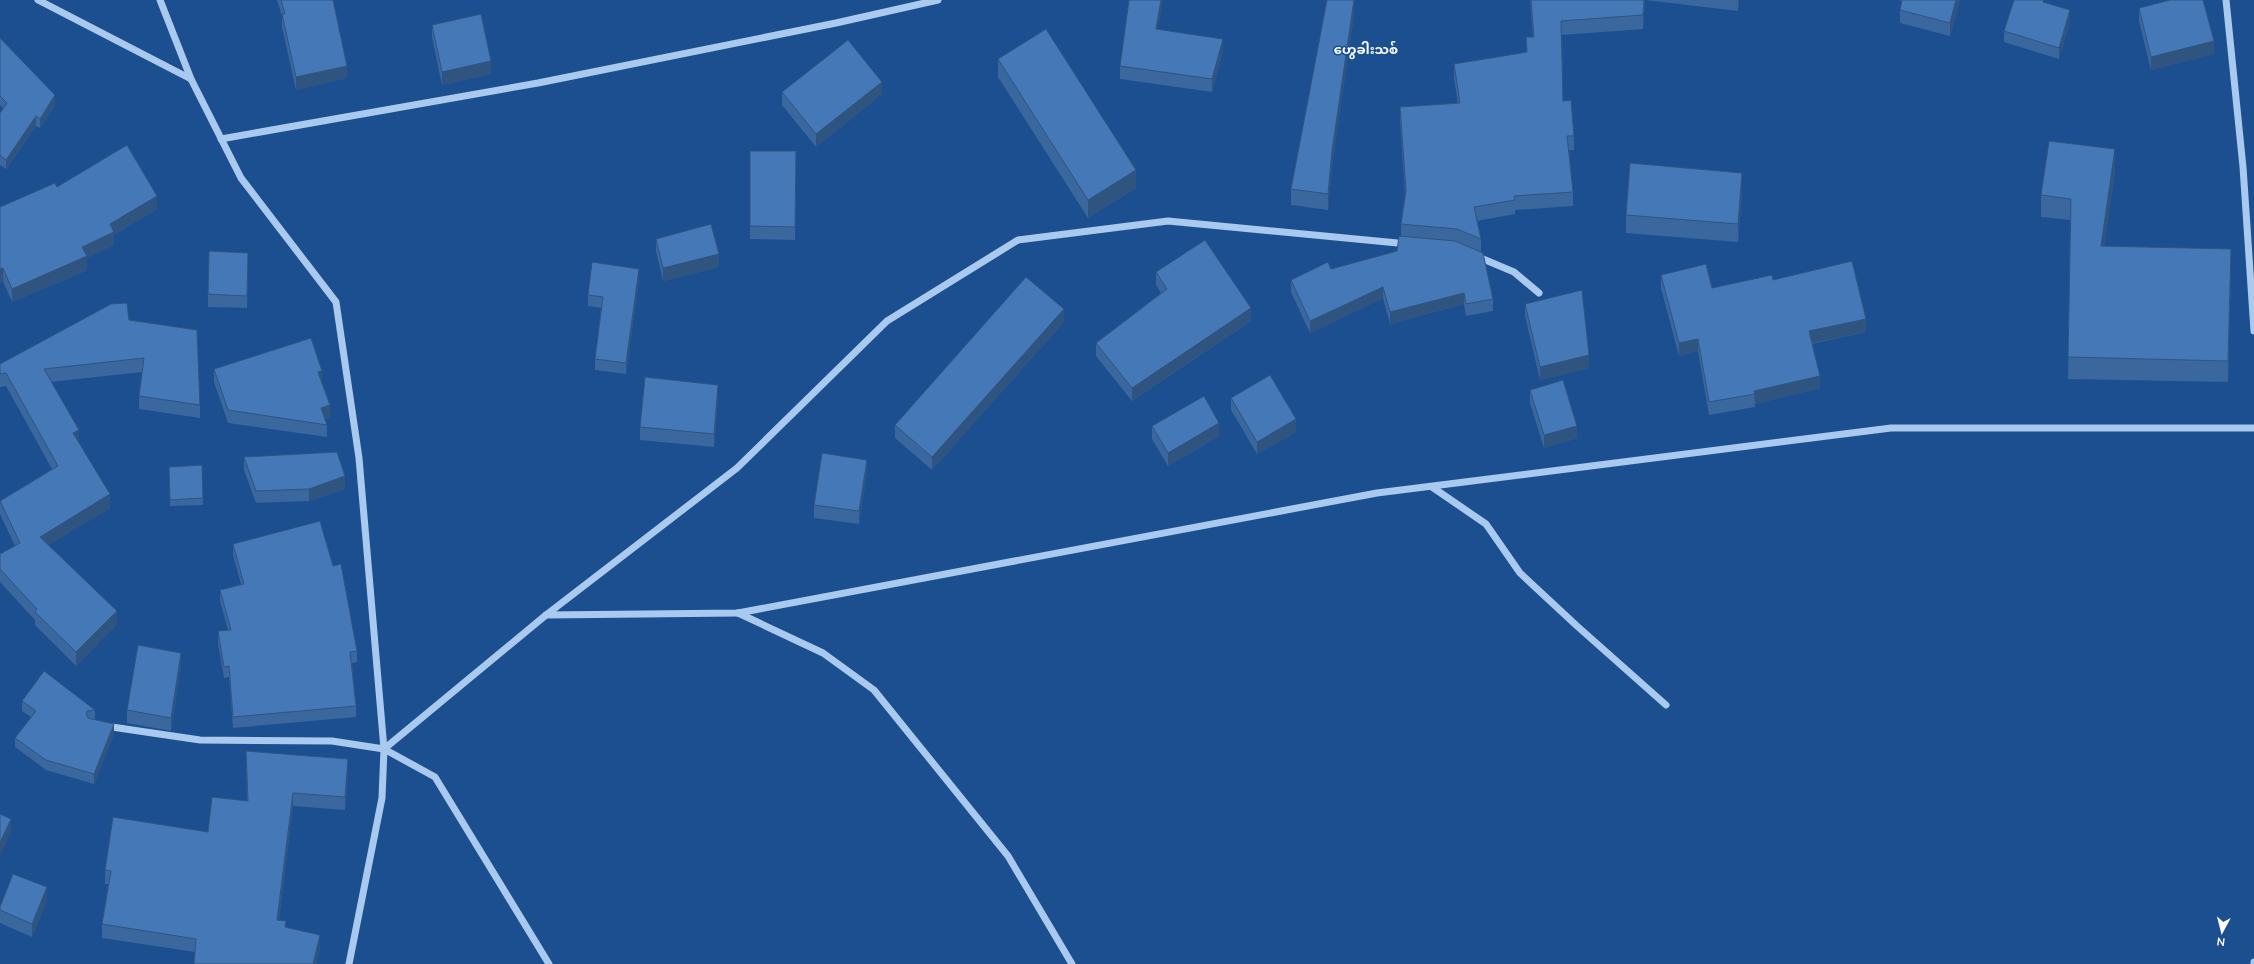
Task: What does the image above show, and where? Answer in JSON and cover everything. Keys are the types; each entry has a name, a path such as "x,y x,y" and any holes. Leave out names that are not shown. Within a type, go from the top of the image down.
{"street":[{"path":"38,0 191,79"},
{"path":"160,0 191,79 241,178 336,302 359,458 384,749 382,798 349,964"},
{"path":"221,138 538,83 836,23 938,0"},
{"path":"2226,0 2243,168 2254,331"},
{"path":"384,749 546,615 737,468 887,321 1018,240 1168,221 1417,244"},
{"path":"1471,254 1514,272 1539,293"},
{"path":"546,615 738,614 1369,495 1891,428 2254,428"},
{"path":"1432,487 1486,524 1520,573 1666,706"},
{"path":"738,614 823,653 874,690 1008,856 1072,964"},
{"path":"98,726 200,740 332,741 384,749 435,777 548,964"}],"building":[{"path":"281,0 333,0 347,66 296,77 282,14 285,14"},
{"path":"1129,0 1161,0 1156,29 1223,39 1212,79 1120,66"},
{"path":"1327,0 1354,0 1332,151 1328,194 1291,189"},
{"path":"1531,0 1644,0 1643,15 1561,21 1563,101 1571,100 1574,136 1567,136 1573,192 1514,196 1515,200 1474,207 1481,239 1457,229 1401,224 1406,190 1400,107 1460,103 1454,64 1527,52 1526,37 1534,37"},
{"path":"1902,0 1956,0 1950,23 1900,10"},
{"path":"2014,0 2044,0 2043,2 2070,10 2059,48 2004,31"},
{"path":"2170,0 2203,0 2214,41 2151,57 2139,8"},
{"path":"481,14 491,61 442,72 432,25"},
{"path":"1046,29 1136,170 1088,200 998,59"},
{"path":"0,38 55,95 40,119 36,116 6,160 0,155 0,113 7,103 0,96"},
{"path":"848,40 882,82 816,134 782,92"},
{"path":"2049,141 2115,149 2101,246 2231,249 2228,361 2068,357 2071,199 2041,195"},
{"path":"127,145 157,196 110,224 114,232 82,247 87,256 12,289 3,268 0,269 0,207 55,183 57,187"},
{"path":"750,151 796,151 795,227 750,226"},
{"path":"1630,163 1742,173 1738,224 1626,215"},
{"path":"711,224 719,254 663,268 656,239"},
{"path":"1399,236 1455,241 1483,253 1493,299 1466,304 1464,293 1390,312 1383,287 1310,321 1291,280 1328,262 1331,269 1397,251"},
{"path":"1205,240 1251,308 1132,388 1096,343 1167,289 1156,272"},
{"path":"209,251 248,253 247,296 208,294"},
{"path":"1852,261 1866,319 1809,331 1820,376 1754,391 1755,394 1709,402 1698,339 1679,343 1661,275 1706,264 1712,288 1772,275 1773,280"},
{"path":"592,262 639,269 626,363 595,359 603,297 588,295"},
{"path":"1026,277 1064,309 932,457 895,425"},
{"path":"1582,290 1589,355 1540,367 1525,304"},
{"path":"127,303 129,320 197,330 200,405 139,396 144,358 44,369 79,430 73,433 110,494 40,537 117,611 76,652 35,612 37,609 0,569 0,554 20,543 0,501 58,466 6,373 0,374 0,364 111,304"},
{"path":"311,338 322,371 318,372 330,405 321,408 327,425 228,410 214,369"},
{"path":"1270,375 1296,419 1257,442 1231,398"},
{"path":"645,377 718,385 714,434 640,427"},
{"path":"1563,380 1577,426 1544,435 1530,390"},
{"path":"1204,396 1219,423 1168,453 1152,426"},
{"path":"337,452 345,476 309,489 256,491 244,457"},
{"path":"822,453 867,460 859,511 814,505"},
{"path":"202,465 203,498 170,500 169,467"},
{"path":"320,521 333,566 341,564 357,651 350,652 356,706 233,717 229,666 224,667 218,631 231,630 220,590 244,584 233,544"},
{"path":"138,645 181,653 171,718 127,710"},
{"path":"44,671 95,710 87,711 86,714 88,718 114,724 94,774 46,760 15,738 36,711 22,701"},
{"path":"246,751 348,759 345,797 293,793 277,920 286,921 285,927 320,935 313,964 194,964 196,939 102,924 111,871 105,870 113,817 208,832 212,797 248,801"},
{"path":"0,814 11,819 0,843"},
{"path":"13,874 47,887 32,924 0,910"}],"district":[{"name":"ဟွေခါးသစ်","path":"1366,49"}]}
